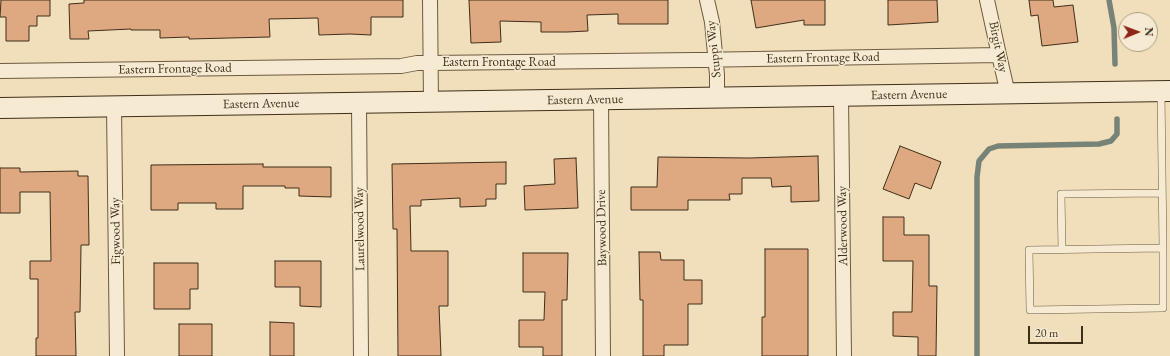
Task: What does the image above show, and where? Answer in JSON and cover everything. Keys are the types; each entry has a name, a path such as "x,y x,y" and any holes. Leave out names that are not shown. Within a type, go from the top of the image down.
{"main road":[{"name":"Eastern Avenue","path":"0,108 1165,91"}],"street":[{"path":"430,0 431,102"},
{"name":"Stuppi Way","path":"707,0 712,22 716,59 717,98"},
{"name":"Birgit Way","path":"987,0 1008,94"},
{"name":"Eastern Frontage Road","path":"0,71 401,66 417,63 999,55"},
{"name":"Alderwood Way","path":"841,96 844,356"},
{"name":"Baywood Drive","path":"601,99 603,356"},
{"name":"Laurelwood Way","path":"359,103 361,356"},
{"name":"Figwood Way","path":"114,106 117,356"}],"lane":[{"path":"1163,248 1029,250 1030,310 1163,308 1163,248 1162,193 1165,91"},
{"path":"1062,250 1061,194 1162,193"}],"building":[{"path":"1,0 50,0 50,16 37,16 37,26 29,26 29,41 6,41 6,17 0,17"},
{"path":"84,0 403,0 403,17 371,17 371,35 319,35 318,18 269,19 270,37 189,39 189,37 160,38 160,30 131,29 88,31 89,39 70,39 69,4 84,3"},
{"path":"469,0 668,0 668,24 618,24 618,14 587,15 588,31 541,32 541,22 500,21 501,42 471,43"},
{"path":"751,0 825,0 825,25 804,25 804,20 756,28"},
{"path":"888,0 937,0 938,22 888,25"},
{"path":"1029,0 1053,0 1054,7 1073,5 1078,42 1042,46 1038,15 1031,16"},
{"path":"900,146 941,162 931,189 915,183 909,199 883,189"},
{"path":"818,156 819,201 791,202 791,186 772,187 771,178 742,178 742,194 729,194 730,200 688,200 688,210 631,210 631,187 657,187 658,157 749,158"},
{"path":"576,158 578,208 525,210 524,186 555,184 554,159"},
{"path":"506,162 506,184 496,184 496,199 486,199 486,206 460,207 460,198 421,200 421,206 410,206 411,251 448,251 448,306 439,306 441,356 398,356 397,229 393,229 392,164"},
{"path":"263,164 263,167 331,167 331,197 299,196 299,188 285,188 285,186 243,186 243,209 216,209 216,203 178,203 178,210 151,210 151,165"},
{"path":"0,168 20,168 20,172 78,171 78,176 88,176 89,245 81,245 80,312 75,312 76,356 36,356 36,338 38,338 38,279 30,279 30,261 51,261 50,192 20,192 20,213 0,213"},
{"path":"883,217 904,217 904,235 929,235 929,286 937,286 936,356 918,356 918,337 893,336 893,312 912,312 913,261 883,261"},
{"path":"765,249 808,249 808,356 762,356 762,317 765,317"},
{"path":"639,252 660,252 661,260 684,260 684,280 702,280 702,304 688,304 688,345 664,345 664,356 643,356 643,300 640,300"},
{"path":"523,253 568,253 567,300 562,300 562,356 543,356 543,347 519,347 519,320 544,320 545,292 523,292"},
{"path":"275,261 321,261 321,307 300,306 300,287 275,287"},
{"path":"154,263 198,263 198,289 190,289 190,309 154,309"},
{"path":"270,322 294,323 294,356 270,356"},
{"path":"179,324 212,324 212,356 179,356"}],"waterway":[{"path":"1109,0 1114,28 1115,64"},
{"path":"977,356 977,177 979,161 989,149 998,146 1099,144 1111,141 1117,134 1117,119"}]}
